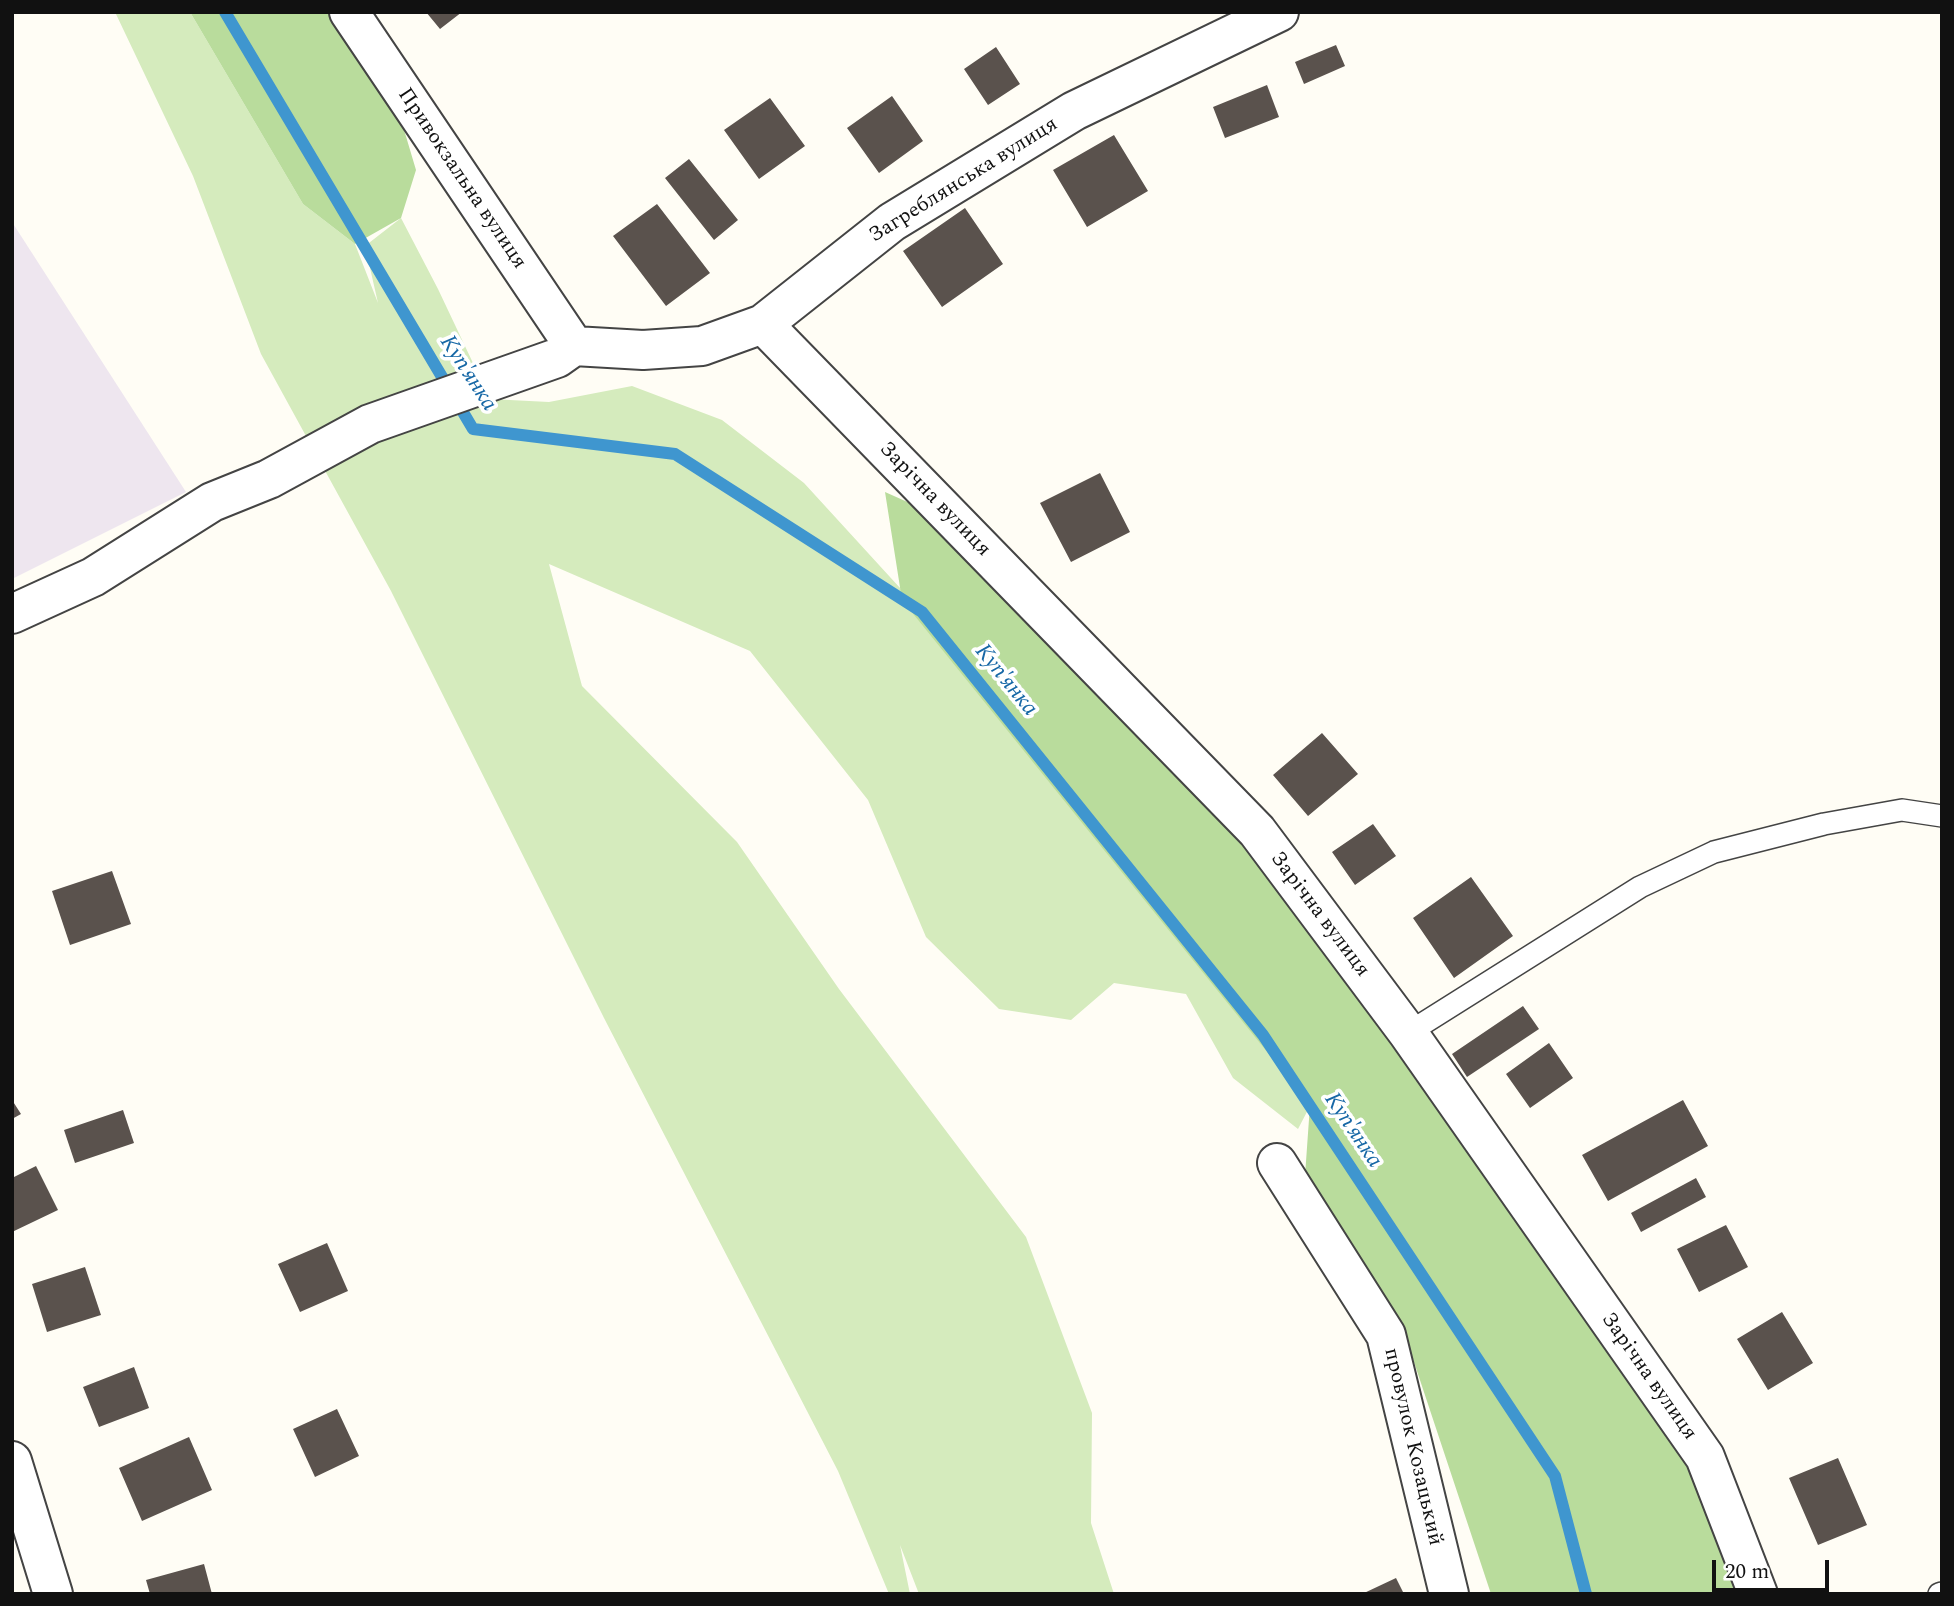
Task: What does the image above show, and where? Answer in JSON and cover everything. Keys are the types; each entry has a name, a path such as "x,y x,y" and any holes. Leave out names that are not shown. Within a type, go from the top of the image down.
{"street":[{"name":"Привокзальна вулиця","path":"349,12 574,346"},
{"name":"Загреблянська вулиця","path":"574,346 643,350 702,346 763,324 892,222 1074,111 1279,12"},
{"name":"Зарічна вулиця","path":"763,324 1256,831 1408,1033 1705,1457 1758,1594"},
{"path":"12,614 93,577 212,502 269,479 370,424 556,358 574,346"},
{"name":"провулок Козацький","path":"1278,1163 1386,1335 1449,1594"},
{"path":"12,1461 53,1594"}],"lane":[{"path":"1408,1033 1640,887 1714,852 1824,824 1902,810 1942,816"}],"shaded area":[{"path":"12,222 186,492 12,579"}],"green space":[{"path":"115,12 190,12 303,204 355,244 378,303 365,246 401,218 490,399 549,402 632,386 722,420 804,483 922,612 1310,1106 1298,1129 1233,1078 1186,994 1114,983 1071,1020 999,1009 926,937 868,800 750,651 549,564 582,686 737,842 839,989 1026,1237 1092,1413 1091,1523 1114,1594 919,1594 900,1545 910,1594 889,1594 838,1471 604,1018 391,591 261,354 193,176"},
{"path":"190,12 350,12 385,66 416,170 401,218 355,244 303,204"},
{"path":"885,492 959,525 1173,746 1739,1515 1758,1594 1491,1594 1412,1356 1303,1204 1310,1105 902,600"}],"building":[{"path":"426,12 462,12 440,29"},
{"path":"1336,45 1345,66 1304,84 1295,62"},
{"path":"996,47 1020,84 988,105 964,69"},
{"path":"1267,85 1279,117 1225,138 1213,107"},
{"path":"892,96 923,141 879,173 847,128"},
{"path":"770,98 805,146 759,179 724,130"},
{"path":"1114,135 1148,191 1087,227 1053,170"},
{"path":"689,159 738,220 714,240 665,178"},
{"path":"657,204 710,273 666,306 613,236"},
{"path":"965,208 1003,264 942,307 903,251"},
{"path":"1100,473 1130,532 1071,562 1040,503"},
{"path":"1322,733 1358,774 1308,816 1273,775"},
{"path":"1373,824 1396,856 1355,885 1332,852"},
{"path":"112,871 131,924 70,945 52,891"},
{"path":"1471,877 1513,936 1454,978 1413,918"},
{"path":"1523,1006 1539,1029 1467,1077 1452,1054"},
{"path":"1549,1043 1573,1078 1530,1108 1506,1074"},
{"path":"12,1100 21,1114 12,1119"},
{"path":"1683,1100 1708,1146 1608,1201 1582,1155"},
{"path":"123,1110 134,1143 75,1163 64,1130"},
{"path":"36,1166 58,1210 12,1232 12,1178"},
{"path":"1696,1178 1706,1197 1641,1232 1631,1213"},
{"path":"1726,1225 1748,1267 1699,1292 1677,1249"},
{"path":"327,1243 348,1291 300,1312 278,1264"},
{"path":"85,1267 101,1315 47,1332 32,1284"},
{"path":"1782,1312 1813,1363 1768,1390 1737,1339"},
{"path":"134,1367 149,1408 99,1427 83,1387"},
{"path":"337,1409 359,1456 315,1477 293,1429"},
{"path":"189,1437 212,1490 142,1521 119,1468"},
{"path":"1838,1458 1867,1525 1818,1545 1789,1478"},
{"path":"204,1564 212,1594 150,1594 146,1580"},
{"path":"1396,1578 1404,1594 1362,1594"}],"waterway":[{"name":"Куп'янка","path":"225,12 473,429 675,454 922,612 1263,1035 1555,1476 1586,1594"}]}
